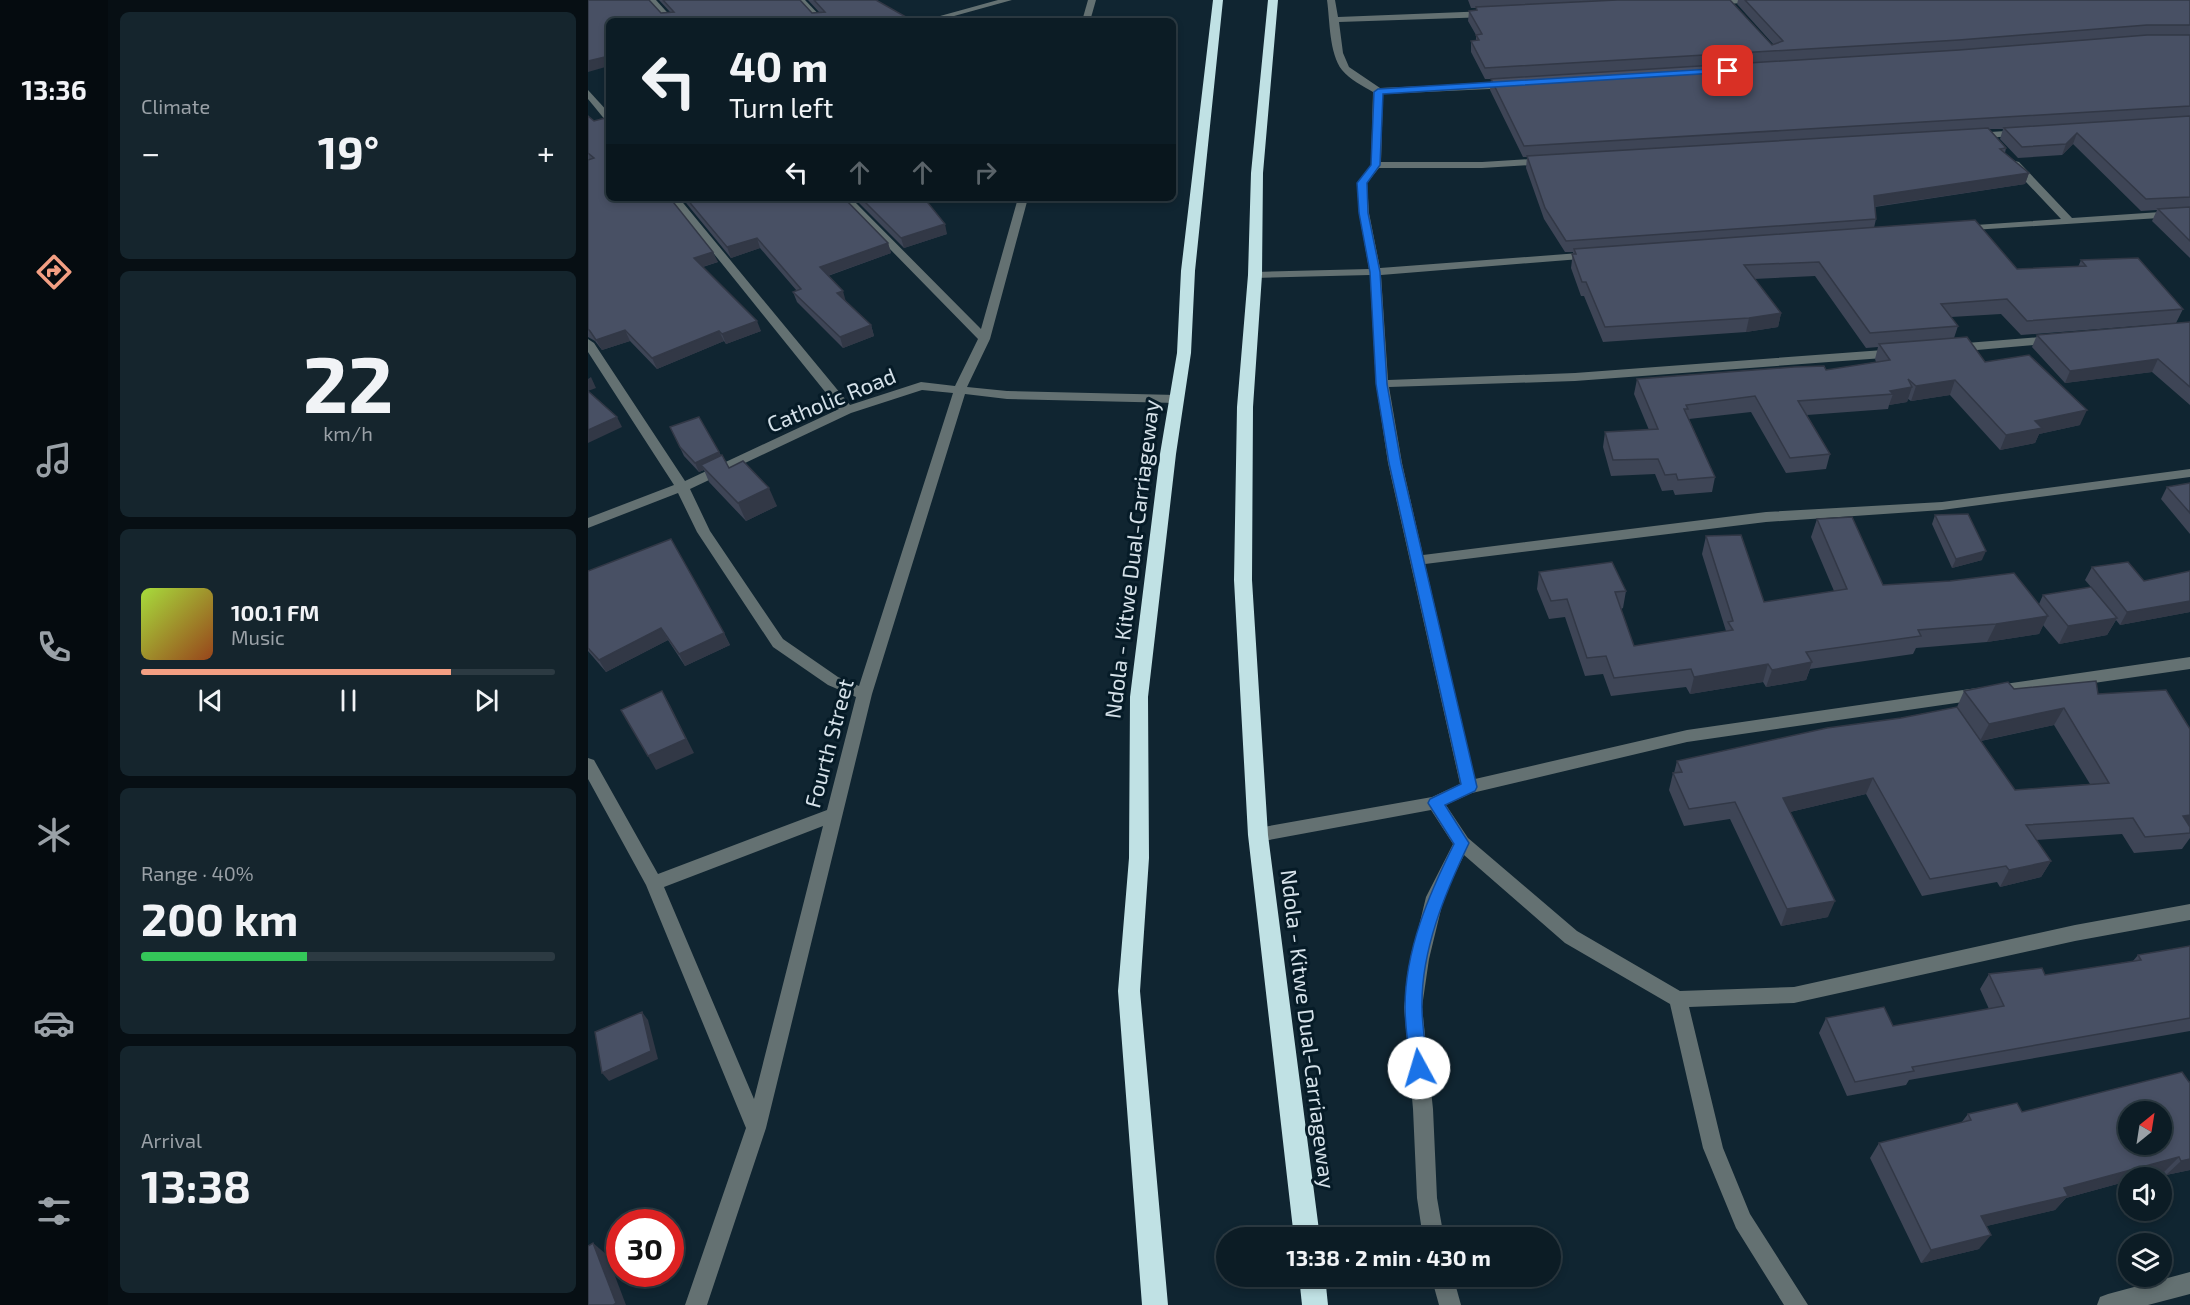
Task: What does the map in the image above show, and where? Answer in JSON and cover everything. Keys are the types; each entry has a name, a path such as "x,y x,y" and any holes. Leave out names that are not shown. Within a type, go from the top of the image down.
{"highway":[{"name":"Ndola - Kitwe Dual-Carriageway","path":"1155,1305 1129,991 1139,858 1139,698 1184,353 1188,271 1218,0"},
{"name":"Ndola - Kitwe Dual-Carriageway","path":"1273,0 1257,173 1254,275 1245,407 1243,579 1258,835 1306,1227"},
{"path":"1313,1287 1315,1305"}],"street":[{"path":"651,0 668,18"},
{"path":"800,0 818,18"},
{"path":"934,18 962,8 1008,0"},
{"path":"1087,18 1092,0"},
{"path":"1331,0 1339,54 1345,68 1378,92 1519,84"},
{"path":"1702,2 1743,0"},
{"path":"1726,1 1734,10"},
{"path":"1335,20 1495,13"},
{"path":"1378,92 1376,165 1362,183 1364,213 1375,272 1382,384 1395,463 1469,787"},
{"path":"588,93 605,107"},
{"path":"588,111 605,107"},
{"path":"1965,137 2035,132"},
{"path":"1988,135 1996,144"},
{"path":"2004,152 2069,221"},
{"path":"1376,165 1482,165 1563,159"},
{"path":"676,201 847,410"},
{"path":"848,201 984,339"},
{"name":"Fourth Street","path":"696,1305 756,1128 832,815 864,694 960,389 984,339 1019,201"},
{"path":"1954,230 2190,213"},
{"path":"1254,275 1375,272 1606,255"},
{"path":"1942,349 2067,339"},
{"path":"588,343 682,487 704,532 778,643 833,681 864,694"},
{"path":"1382,384 1575,377 1908,352"},
{"name":"Catholic Road","path":"588,523 682,487 847,410 921,386 1007,395 1177,399"},
{"path":"1419,560 1766,517 1942,506 2190,473"},
{"path":"1258,835 1435,803 1469,787 1687,736 2190,663"},
{"path":"588,764 654,884 756,1128"},
{"path":"1435,803 1462,843 1571,937 1678,999 1794,995 2074,933 2190,912"},
{"path":"654,884 832,815"},
{"path":"1432,1227 1427,1198 1423,1108 1413,1007 1420,959 1435,897 1462,843"},
{"path":"1678,999 1713,1148 1743,1221 1797,1305"},
{"path":"2108,1305 2190,1283"},
{"path":"1445,1287 1450,1305"}],"building":[{"path":"588,0 649,0 661,13 674,12 663,0 800,0 812,13 825,12 814,0 876,0 908,18 606,18 606,57 588,61"},
{"path":"1617,0 1730,0 1772,45 1783,41 1745,0 2190,0 2190,25 2147,25 1959,40 1485,68 1471,41 1479,40 1476,35 1482,34 1469,11 1477,10 1476,7"},
{"path":"2147,35 2190,35 2190,106 1524,146 1491,79 1959,50"},
{"path":"588,116 594,121 606,118 606,201 672,201 713,252 694,258 757,321 722,334 719,331 652,358 625,330 596,340 588,329 588,160 594,158 588,153"},
{"path":"2190,116 2190,197 2146,199 2077,133 2066,144 2022,147 2004,128"},
{"path":"1988,128 2006,148 2000,149 2029,173 1874,196 1876,219 1566,241 1545,208 1527,156"},
{"path":"689,201 847,201 888,243 820,267 843,291 837,293 871,325 840,337 793,292 801,289 757,238 727,247"},
{"path":"864,201 926,201 945,224 901,238"},
{"path":"2190,207 2190,241 2158,209"},
{"path":"1975,220 2017,269 2086,266 2081,260 2138,258 2183,309 2027,321 2007,299 1941,304 1958,326 1870,333 1819,262 1744,265 1781,313 1749,318 1605,327 1586,282 1582,282 1572,254 1576,254 1574,249"},
{"path":"2190,322 2190,387 2158,359 2070,371 2037,335"},
{"path":"1967,337 1985,362 2029,355 2087,410 2035,421 2042,428 2006,435 1955,380 1916,386 1908,379 1912,387 1890,391 1893,394 1798,401 1830,454 1790,458 1755,396 1686,405 1688,409 1684,409 1715,477 1678,480 1676,474 1665,475 1658,459 1613,460 1605,432 1658,429 1637,379 1794,367 1824,366 1826,370 1890,360 1879,344"},
{"path":"588,391 617,417 588,430"},
{"path":"699,417 719,452 695,463 680,447 670,427"},
{"path":"722,455 729,468 743,461 769,488 738,503 701,465"},
{"path":"2190,483 2190,513 2167,487"},
{"path":"1968,514 1986,551 1956,559 1935,515"},
{"path":"1852,517 1883,585 1950,581 2014,573 2048,616 1996,624 1918,630 1921,636 1806,652 1812,662 1772,670 1768,664 1694,677 1691,669 1614,678 1606,656 1587,658 1567,599 1551,601 1539,572 1612,562 1626,591 1615,592 1634,646 1733,630 1728,622 1733,621 1706,536 1741,535 1764,602 1847,589 1817,519"},
{"path":"671,539 724,633 679,654 661,628 599,660 588,648 588,571"},
{"path":"2128,562 2144,581 2190,571 2190,601 2127,612 2092,567"},
{"path":"2091,587 2117,618 2068,626 2043,595"},
{"path":"2096,681 2098,694 2166,690 2190,729 2190,815 2183,816 2190,827 2190,833 2145,837 2133,818 2026,825 2051,861 2009,870 2006,866 1930,879 1873,778 1783,798 1835,901 1787,909 1735,802 1689,809 1673,773 1682,772 1677,761 1827,728 1901,718 1957,707 2015,790 2109,783 2064,708 1989,724 1964,691 2008,682 2014,689"},
{"path":"662,691 686,739 648,756 621,710"},
{"path":"2190,946 2190,1018 1912,1067 1914,1071 1855,1082 1826,1018 1884,1007 1893,1026 2004,1006 1989,974 2042,968 2045,975 2141,960 2138,955"},
{"path":"642,1012 651,1051 602,1073 595,1032"},
{"path":"2182,1072 2190,1082 2190,1159 2181,1161 2179,1157 2142,1167 2118,1167 2118,1173 2064,1188 2068,1196 1981,1216 1991,1235 1931,1250 1879,1143 1971,1120 1968,1114 2017,1103 2022,1112"},
{"path":"593,1243 606,1277 606,1287 610,1287 616,1303 613,1305 588,1305 588,1246"}],"route":[{"path":"1419,1068 1413,1007 1420,959 1435,897 1462,843 1435,803 1469,787 1395,463 1382,384 1375,272 1364,213 1362,183 1376,165 1378,92 1728,71"}]}
